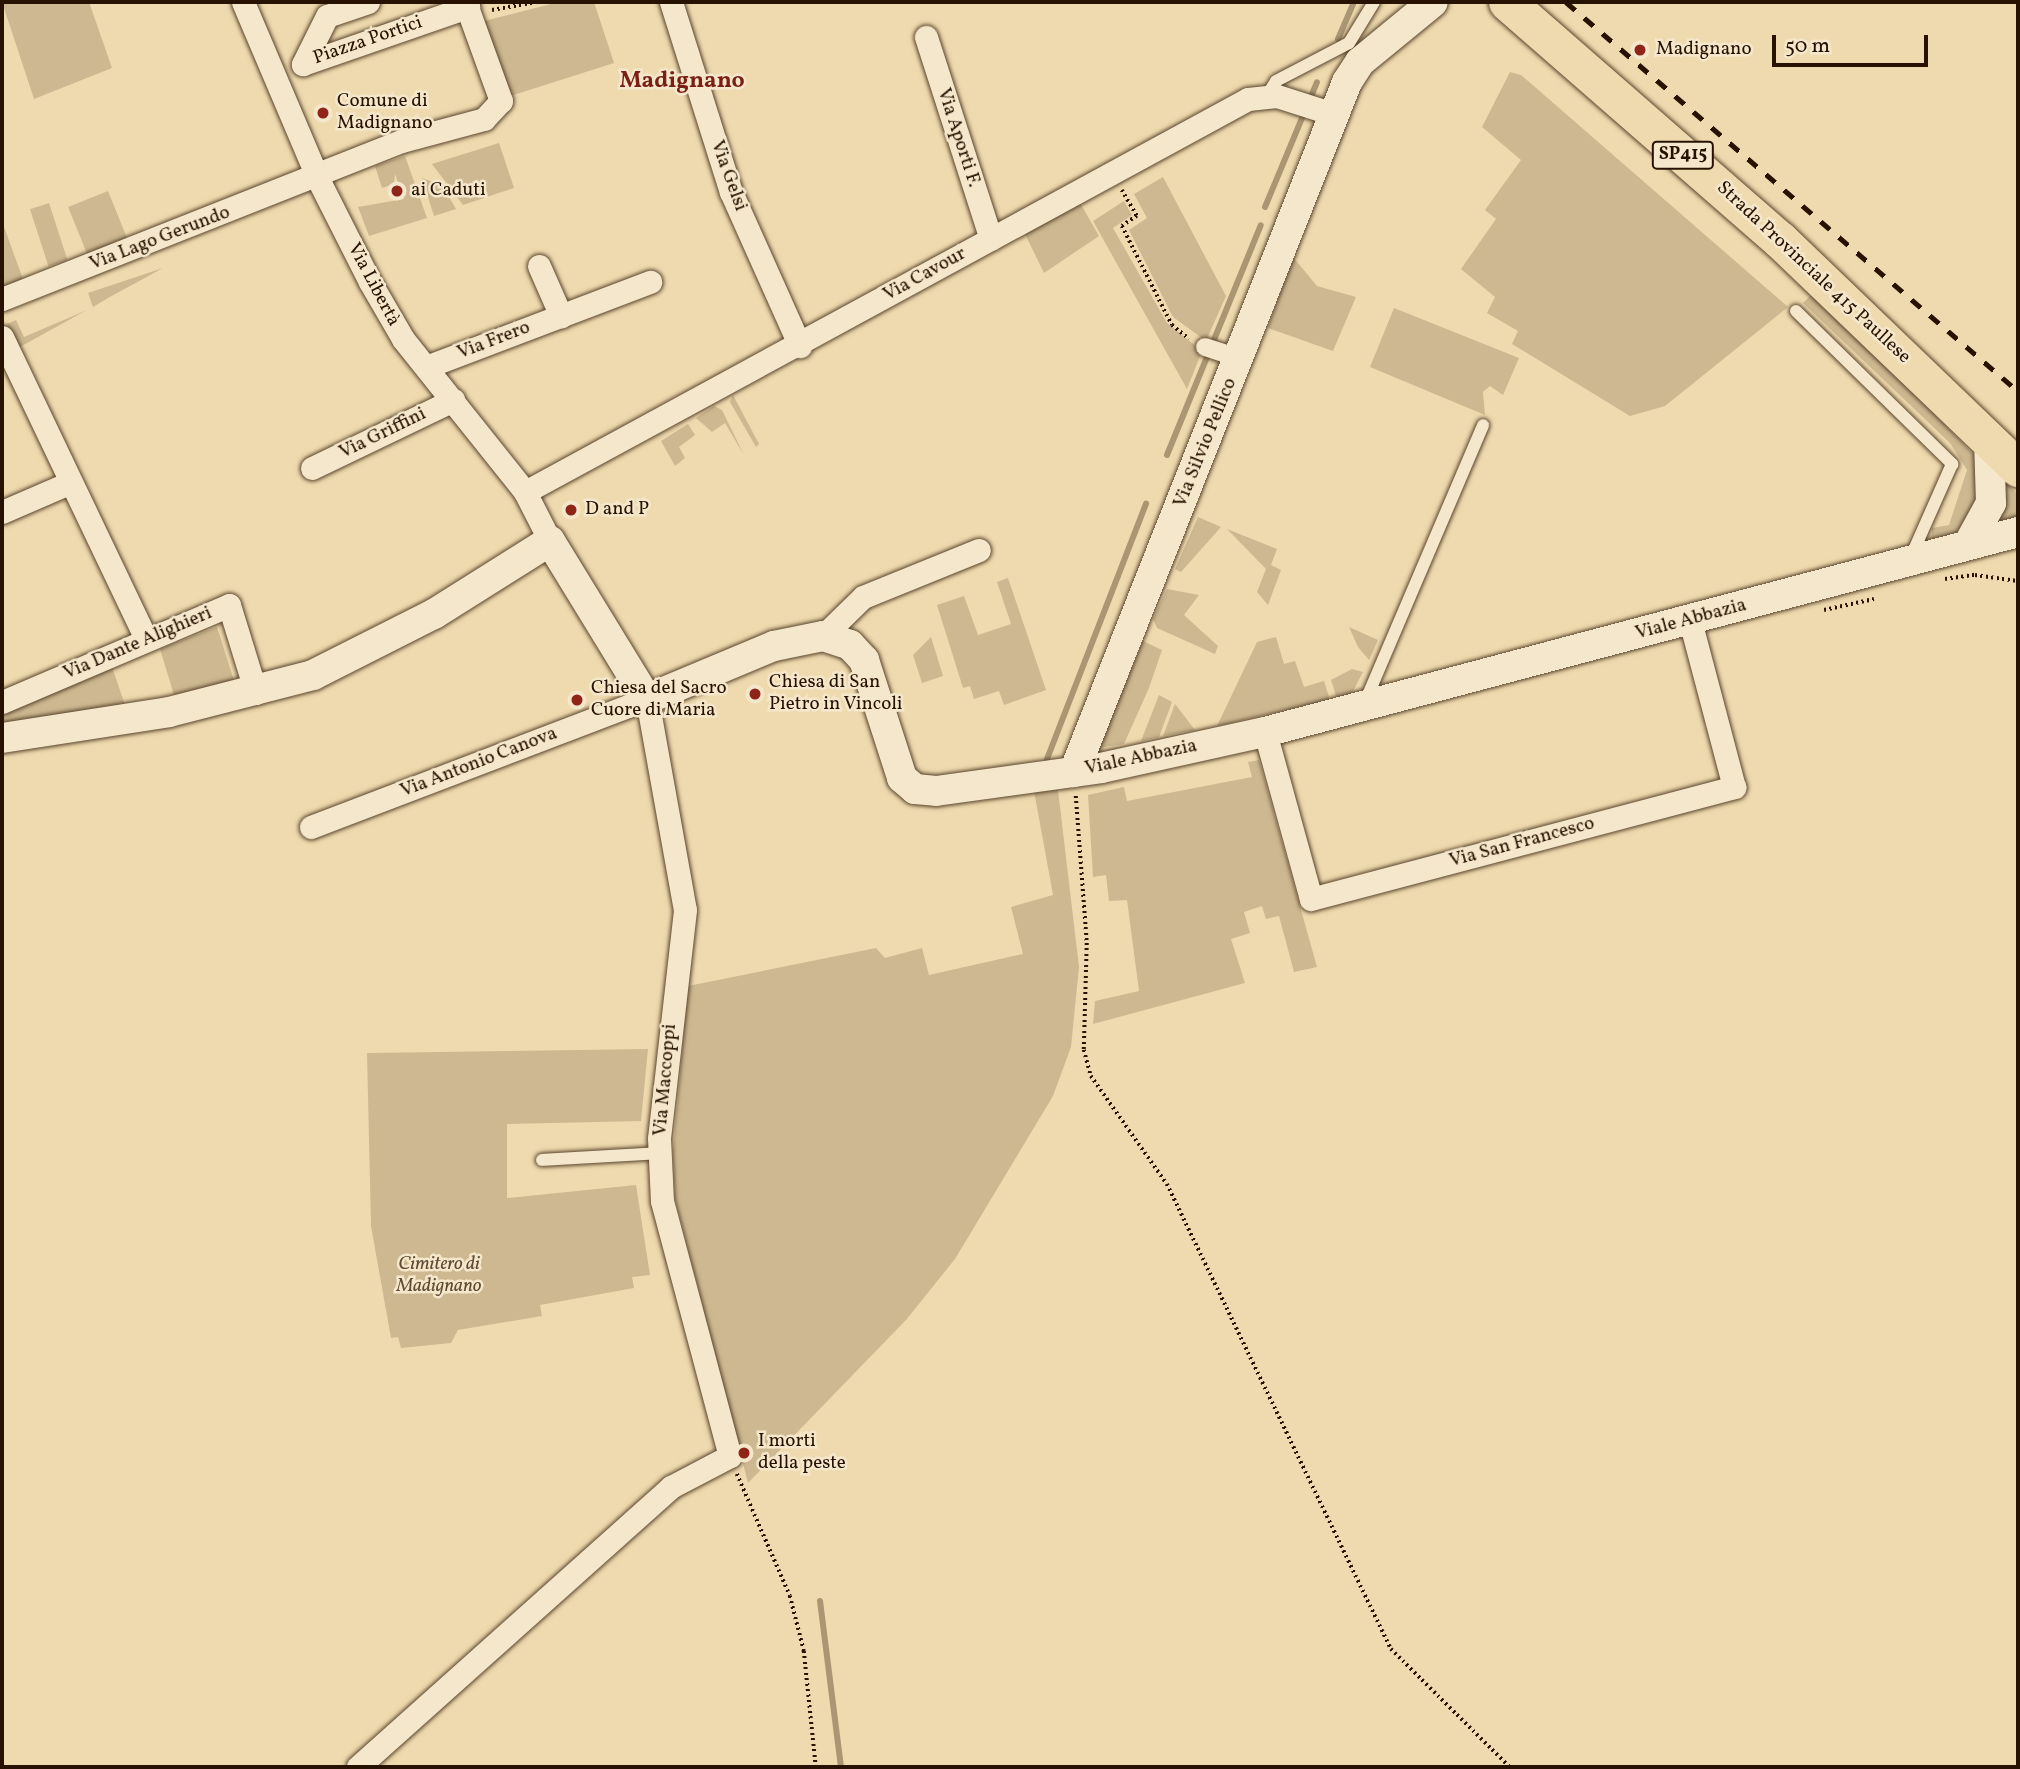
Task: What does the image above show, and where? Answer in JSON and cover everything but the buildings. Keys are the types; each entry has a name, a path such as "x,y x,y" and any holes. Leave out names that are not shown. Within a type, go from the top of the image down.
{"main road":[{"name":"Strada Provinciale 415 Paullese","path":"1507,2 1780,240 2018,468"}],"street":[{"name":"Via Libertà","path":"243,2 267,65 318,180 402,339 525,492 551,541"},
{"name":"Piazza Portici","path":"303,64 327,16 368,2"},
{"name":"Via Gelsi","path":"671,2 732,192 800,346"},
{"name":"Via Silvio Pellico","path":"1074,772 1326,112 1360,62 1433,2"},
{"name":"Piazza Portici","path":"267,65 303,64 472,7"},
{"name":"Via Lago Gerundo","path":"2,299 318,180 402,141 496,110 501,101 472,7"},
{"name":"Via Aporti F.","path":"926,37 991,239"},
{"name":"Via Cavour","path":"525,492 800,346 1248,99 1268,94"},
{"path":"1268,94 1326,112"},
{"path":"539,266 561,316"},
{"name":"Via Frero","path":"426,367 650,282"},
{"path":"2,337 69,483 146,639"},
{"path":"1205,347 1223,353"},
{"name":"Via Griffini","path":"313,468 453,400"},
{"path":"1969,543 1991,503 1989,439"},
{"path":"2,512 69,483"},
{"name":"Viale Abbazia","path":"823,635 850,645 864,660 902,778 915,789 1074,772 1265,732 2018,531"},
{"path":"2,738 256,693 313,675 435,614 551,541 647,699 774,646 823,635 863,597 979,550"},
{"name":"Via Dante Alighieri","path":"2,702 229,606 256,693"},
{"name":"Via San Francesco","path":"1265,732 1311,898 1734,787 1690,620"},
{"name":"Via Antonio Canova","path":"311,827 647,699"},
{"name":"Via Maccoppi","path":"647,699 685,910 660,1153 665,1214 730,1456"},
{"path":"358,1767 671,1487 730,1456"}],"lane":[{"path":"1268,94 1276,81 1349,43 1374,2"},
{"path":"1796,311 1952,464 1910,559"},
{"path":"1363,706 1483,425"},
{"path":"542,1160 660,1153"}],"path":[{"path":"472,7 536,2"},
{"path":"1112,173 1137,216 1122,226 1172,325 1205,347"},
{"path":"1939,580 1975,575 2018,581"},
{"path":"1808,588 1810,600 1827,612 1889,594"},
{"path":"1074,772 1087,943 1084,1050 1091,1076 1167,1184 1391,1649 1510,1767"},
{"path":"730,1456 790,1596 804,1651 816,1767"}],"green space":[{"path":"2,2 89,2 112,68 34,99"},
{"path":"559,2 594,2 614,63 507,97 484,21"},
{"path":"1510,72 1521,75 1788,307 1665,406 1630,416 1512,344 1518,331 1487,313 1495,297 1461,269 1496,219 1485,210 1521,160 1482,127"},
{"path":"499,143 514,188 463,205 432,164"},
{"path":"405,156 427,218 369,236 358,207 404,199 395,174 394,184 382,188 375,166"},
{"path":"1163,177 1226,296 1206,341 1173,317 1129,230 1147,218 1134,194"},
{"path":"422,178 442,185 456,209 434,216"},
{"path":"108,191 128,241 88,257 68,207"},
{"path":"1079,201 1099,236 1044,273 1024,232"},
{"path":"1124,201 1132,215 1113,228 1167,323 1202,351 1187,389 1093,221"},
{"path":"49,203 68,260 49,266 30,209"},
{"path":"2,225 23,279 2,287"},
{"path":"1293,257 1317,286 1356,297 1333,351 1268,328"},
{"path":"163,268 108,298 93,307 88,293"},
{"path":"1816,290 1975,456 1983,492 1966,532 1931,543 1932,528 1949,525 1967,470 1950,443 1803,303"},
{"path":"1394,308 1519,358 1503,395 1490,386 1483,392 1485,415 1370,367"},
{"path":"87,310 18,348 7,324 16,320 24,337"},
{"path":"733,395 759,444 756,447 730,402"},
{"path":"714,406 722,410 744,455 725,423 712,432 696,418"},
{"path":"688,424 695,435 679,447 685,458 675,466 661,441"},
{"path":"2003,479 2018,495 2018,519 1988,527"},
{"path":"1198,517 1221,527 1181,572 1175,569"},
{"path":"1227,529 1277,549 1271,565 1281,570 1268,605 1257,592 1266,569"},
{"path":"1008,578 1046,690 1004,705 999,691 974,699 970,686 963,688 937,605 964,596 978,635 1011,624 997,582"},
{"path":"1167,589 1199,595 1184,615 1218,646 1215,654 1157,628 1153,619"},
{"path":"217,627 235,684 174,695 160,649"},
{"path":"1349,627 1378,640 1369,660 1358,647"},
{"path":"931,637 943,676 922,683 913,655"},
{"path":"1276,637 1284,664 1295,661 1304,687 1324,681 1330,700 1217,726 1257,642"},
{"path":"1143,641 1162,650 1149,688 1124,744 1098,748"},
{"path":"112,667 125,705 3,724 2,715"},
{"path":"1352,669 1363,672 1351,695 1337,699 1331,680"},
{"path":"1159,695 1172,702 1159,737 1141,741"},
{"path":"1175,704 1195,730 1163,736"},
{"path":"1259,760 1317,967 1294,972 1279,916 1266,919 1262,906 1244,912 1250,933 1231,939 1245,983 1093,1024 1095,1001 1139,991 1127,900 1109,901 1106,875 1093,877 1088,795 1124,787 1127,801 1252,777 1248,762"},
{"path":"1058,790 1079,967 1071,1047 1053,1096 955,1259 906,1320 748,1483 675,1198 673,1153 688,986 876,948 885,958 922,948 929,975 1023,954 1011,907 1053,895 1034,791"},
{"name":"Cimitero di Madignano","path":"648,1049 641,1121 507,1124 507,1198 636,1185 650,1275 632,1277 634,1288 540,1305 542,1316 458,1330 451,1343 401,1348 398,1337 391,1338 371,1226 367,1053"}],"waterway":[{"path":"1338,39 1354,2"},
{"path":"1265,207 1317,82"},
{"path":"1167,455 1261,225"},
{"path":"1047,759 1146,504"},
{"path":"820,1601 841,1767"}],"railway":[{"path":"1566,2 2018,391"}],"place":[{"name":"Madignano","path":"1640,50"},
{"name":"Comune di Madignano","path":"323,113"},
{"name":"ai Caduti","path":"397,191"},
{"name":"D and P","path":"571,510"},
{"name":"Chiesa di San Pietro in Vincoli","path":"755,694"},
{"name":"Chiesa del Sacro Cuore di Maria","path":"577,700"},
{"name":"I morti della peste","path":"744,1453"}],"district":[{"name":"Madignano","path":"682,81"}]}
